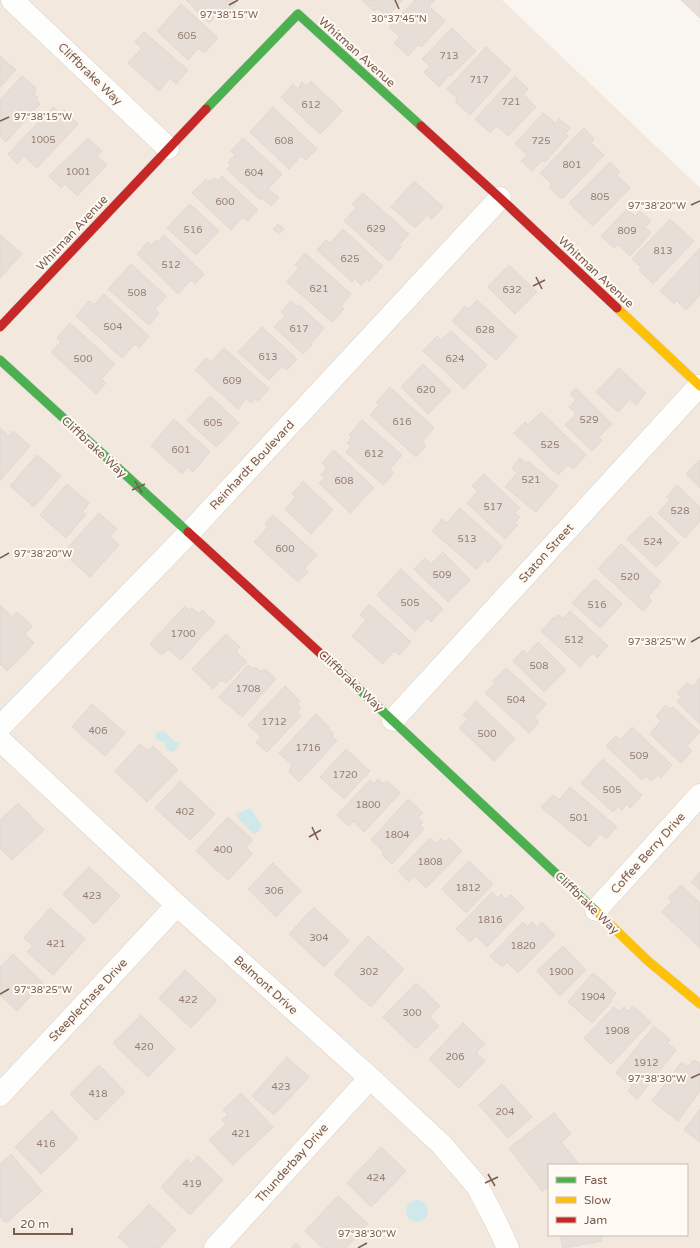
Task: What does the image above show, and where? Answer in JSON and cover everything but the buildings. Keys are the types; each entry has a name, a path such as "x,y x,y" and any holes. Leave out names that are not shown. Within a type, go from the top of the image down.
{"street":[{"name":"Cliffbrake Way","path":"12,0 168,148"},
{"name":"Whitman Avenue","path":"0,328 168,148 298,14 500,198 700,386"},
{"name":"Reinhardt Boulevard","path":"0,727 189,533 500,198"},
{"name":"Cliffbrake Way","path":"0,360 393,720 596,910 648,962 700,1004"},
{"name":"Staton Street","path":"393,720 700,386"},
{"name":"Belmont Drive","path":"0,740 177,905 370,1078 442,1145 477,1186 508,1248"},
{"name":"Coffee Berry Drive","path":"596,910 700,795"},
{"name":"Steeplechase Drive","path":"0,1095 177,905"},
{"name":"Thunderbay Drive","path":"215,1248 370,1078"}],"shaded area":[{"path":"0,0 502,0 700,188 700,1248 0,1248"}],"water":[{"path":"161,731 165,732 173,740 180,744 172,752 167,750 164,742 156,739 156,733"},
{"path":"250,808 262,825 258,832 254,834 237,817 236,814"},
{"path":"417,1200 421,1201 427,1207 427,1215 421,1221 417,1222 413,1221 407,1215 406,1211 407,1207 413,1201"}],"traffic: fast":[{"path":"206,109 298,14 421,126"},
{"path":"0,360 188,532"},
{"path":"345,676 597,912"}],"traffic: slow":[{"path":"617,308 700,386"},
{"path":"597,912 648,961 700,1004"}],"traffic: jam":[{"path":"0,327 206,109"},
{"path":"421,126 617,308"},
{"path":"188,532 345,676"}]}
